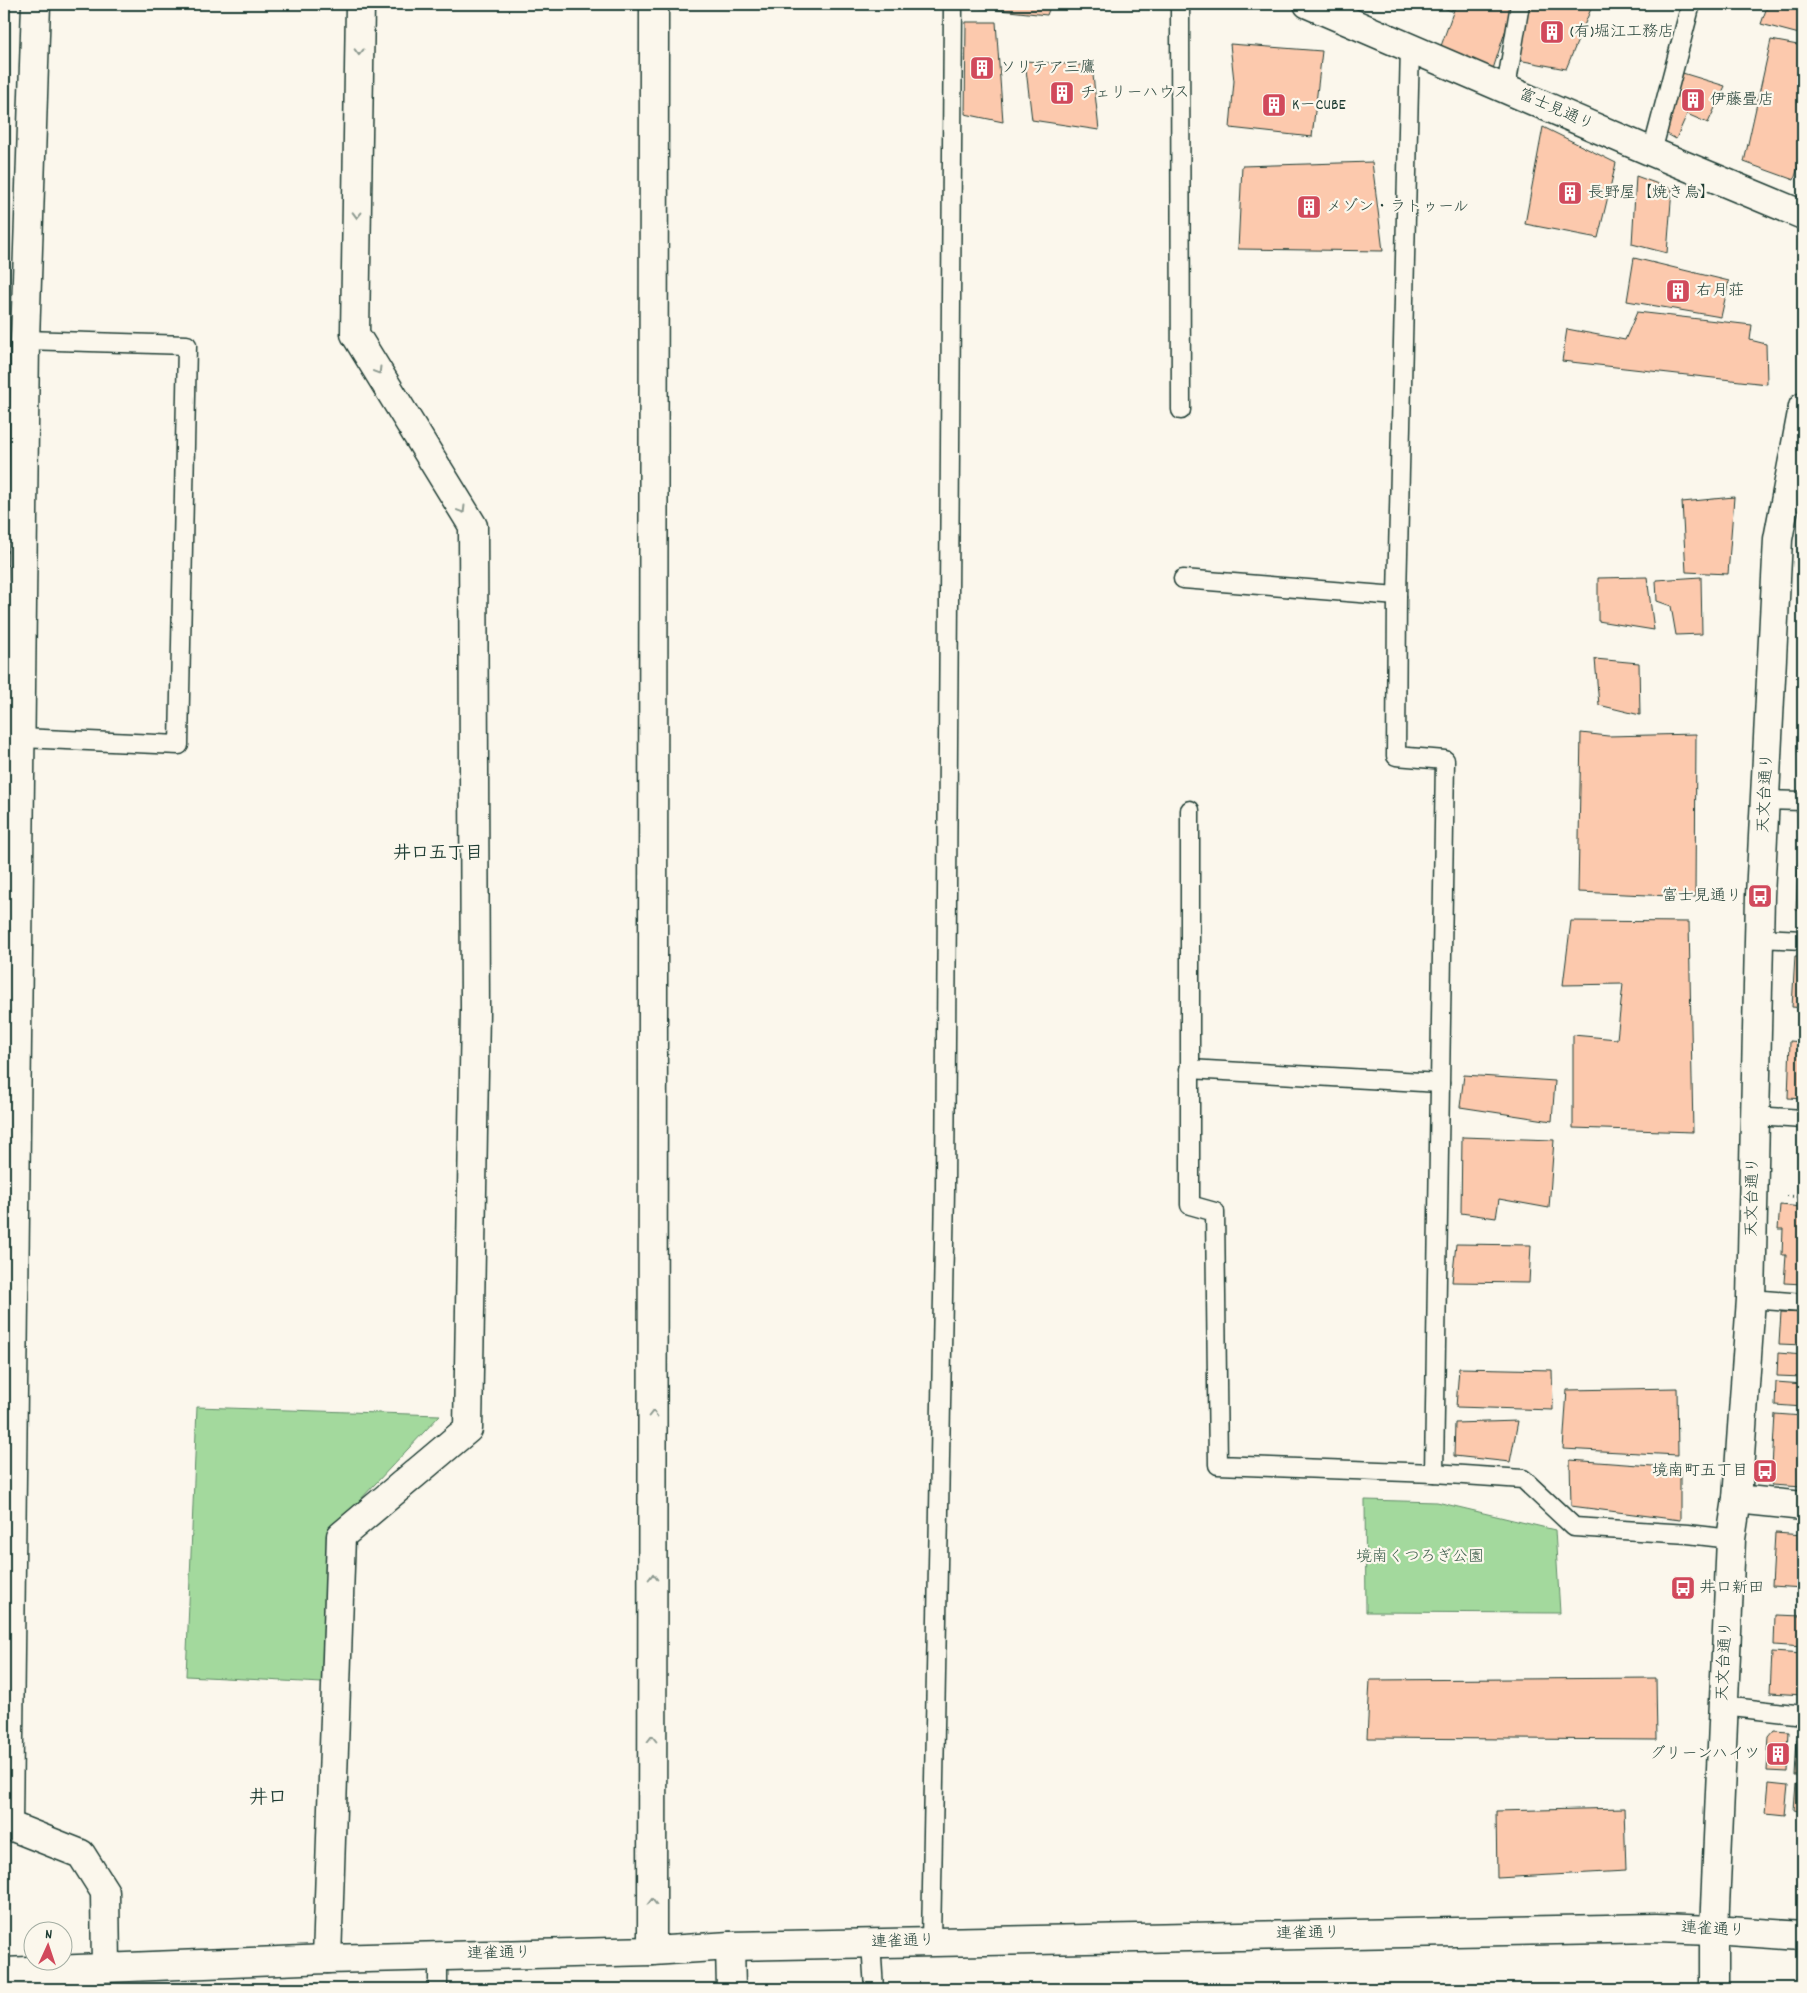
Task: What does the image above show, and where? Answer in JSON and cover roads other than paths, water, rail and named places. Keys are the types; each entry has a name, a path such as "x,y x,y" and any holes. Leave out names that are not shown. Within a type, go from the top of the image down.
{"street":[{"path":"36,4 25,340 22,738 8,1825 81,1854 105,1892 106,1968"},
{"path":"327,1958 341,1536 468,1429 475,1010 473,526 355,334 360,4"},
{"path":"652,1950 654,4"},
{"name":"富士見通り","path":"1308,4 1803,215"},
{"name":"天文台通り","path":"1714,1989 1714,1930 1731,1539 1736,1499 1751,1299 1759,938 1778,539 1803,407"},
{"path":"1736,1499 1803,1506"},
{"name":"連雀通り","path":"4,1972 47,1980 106,1968 327,1958 652,1950 871,1942 1596,1928 1714,1930 1803,1936"},
{"path":"730,1946 731,1989"}],"lane":[{"path":"930,1941 945,1179 953,4"},
{"path":"1180,4 1181,410"},
{"path":"1506,88 1520,4"},
{"path":"1652,152 1691,4"},
{"path":"1410,46 1397,596 1396,756 1445,760 1434,1473"},
{"path":"22,738 179,745 187,346 25,340"},
{"path":"1182,579 1397,596"},
{"path":"1766,800 1803,801"},
{"path":"1190,810 1190,1205 1215,1212 1218,1465 1434,1473 1523,1479 1574,1527 1688,1534 1731,1539"},
{"path":"1759,938 1803,940"},
{"path":"1189,1068 1440,1083"},
{"path":"1755,1116 1803,1118"},
{"path":"1751,1299 1803,1304"},
{"path":"1723,1706 1803,1715"},
{"path":"871,1942 874,1989"},
{"path":"438,1956 438,1989"}],"place":[{"name":"(有)堀江工務店","path":"1552,32"},
{"name":"ソリテア三鷹","path":"982,68"},
{"name":"チェリーハウス","path":"1062,93"},
{"name":"伊藤畳店","path":"1693,100"},
{"name":"KーCUBE","path":"1274,105"},
{"name":"長野屋【焼き鳥】","path":"1570,193"},
{"name":"メゾン・ラトゥール","path":"1309,207"},
{"name":"右月荘","path":"1678,291"},
{"name":"富士見通り","path":"1760,896"},
{"name":"境南町五丁目","path":"1765,1471"},
{"name":"井口新田","path":"1683,1588"},
{"name":"グリーンハイツ","path":"1778,1754"}],"district":[{"name":"井口五丁目","path":"438,854"},
{"name":"井口","path":"268,1799"}],"park label":[{"name":"境南くつろぎ公園","path":"1420,1557"}]}
